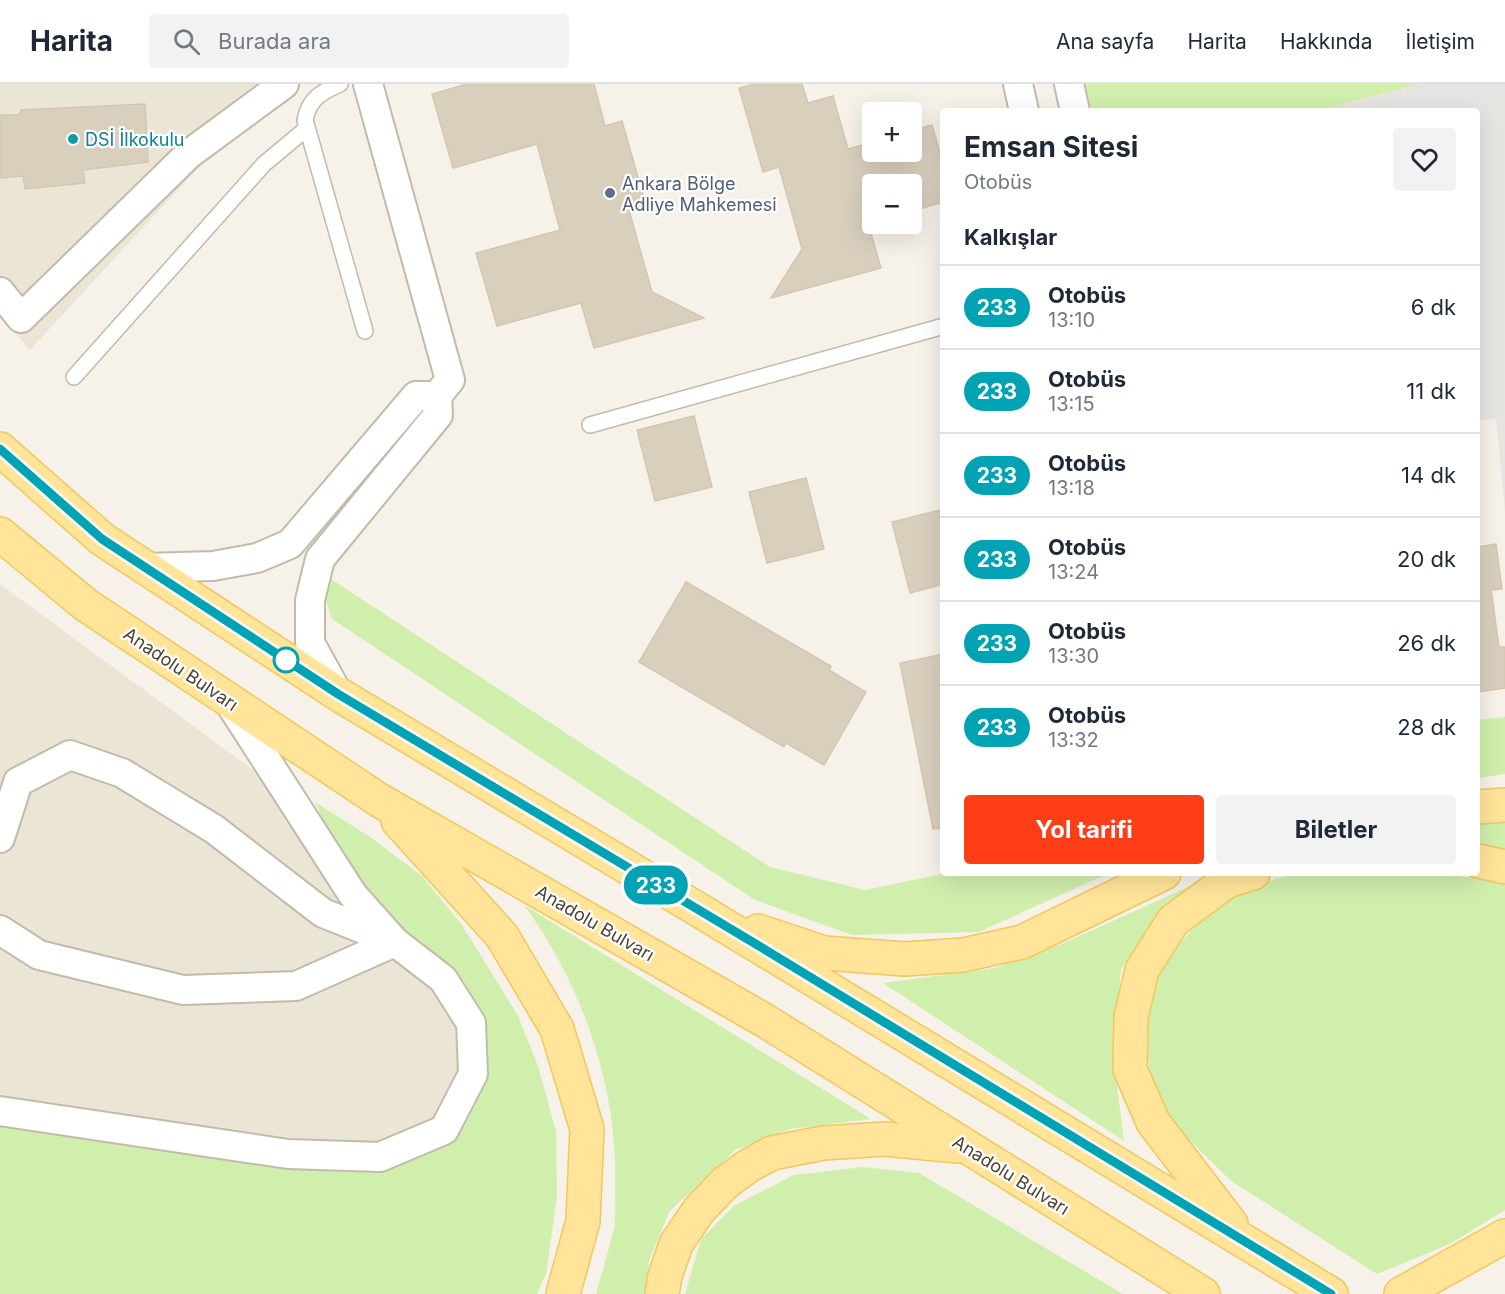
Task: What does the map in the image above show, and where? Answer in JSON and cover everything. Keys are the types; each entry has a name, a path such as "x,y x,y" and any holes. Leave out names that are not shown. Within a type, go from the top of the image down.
{"main road":[{"path":"0,449 102,539 338,694 704,913 1331,1294"},
{"name":"Anadolu Bulvarı","path":"0,534 86,605 379,800 764,1020 1203,1294"},
{"path":"379,800 502,936 557,1029 587,1129 583,1221 563,1294"},
{"path":"1480,807 1505,805"},
{"path":"1480,861 1505,867"},
{"path":"704,913 824,953 905,959 963,955 1022,942 1158,876"},
{"path":"1243,876 1227,881 1173,921 1142,970 1131,1017 1130,1069 1154,1122 1243,1239"},
{"path":"662,1294 665,1276 676,1244 699,1210 725,1183 748,1166 772,1153 823,1143 885,1139 964,1146"},
{"path":"1401,1294 1505,1236"}],"street":[{"path":"0,292 21,318 189,154 284,84"},
{"path":"338,694 310,643 310,600 320,559 438,415 437,396 450,380 368,84"},
{"path":"1018,84 1023,108"},
{"path":"1070,84 1074,108"},
{"path":"146,568 224,564 257,558 290,544 416,396 437,396"},
{"path":"0,1111 288,1154 380,1157 444,1130 473,1074 471,1023 442,979 395,942 353,896 228,700"},
{"path":"0,838 18,782 70,755 122,773 214,829 322,913 395,942"},
{"path":"0,930 39,955 183,990 296,986 395,942"}],"lane":[{"path":"340,84 321,93 310,104 305,120 365,331"},
{"path":"74,376 264,164 306,129"},
{"path":"590,425 940,327"}],"shaded area":[{"path":"0,84 298,84 210,155 30,350 0,316"},
{"path":"1421,84 1505,84 1505,510 1496,418 1480,421 1480,108 1327,108"},
{"path":"0,584 279,789 361,842 478,984 508,1074 487,1106 384,1175 0,1139"}],"green space":[{"path":"1085,84 1421,84 1327,108 1091,108"},
{"path":"328,577 770,867 865,890 940,874 1102,876 979,932 852,935 755,900 332,619 325,598"},
{"path":"1505,717 1505,774 1480,778 1480,720"},
{"path":"315,802 370,837 422,876 462,925 518,1016 538,1066 556,1131 557,1196 546,1274 537,1294 0,1294 0,1125 376,1167 447,1137 481,1096 489,1048 471,995 341,861"},
{"path":"1480,818 1505,818 1505,852 1480,846"},
{"path":"1215,876 1161,913 1121,969 1113,1054 1124,1141 883,983 995,968 1064,943"},
{"path":"1289,876 1458,876 1505,882 1505,1210 1450,1244 1377,1274 1231,1181 1159,1110 1140,1024 1165,960 1210,909 1277,878"},
{"path":"524,905 871,1119 790,1129 735,1150 669,1212 649,1261 647,1294 596,1294 615,1219 615,1153 604,1077 580,1004 545,936"},
{"path":"863,1167 919,1173 1123,1294 685,1294 701,1239 735,1205 794,1175"}],"building":[{"path":"467,84 594,84 605,126 622,121 646,205 629,210 652,292 704,318 594,348 581,303 497,326 476,253 560,230 537,144 453,168 432,94"},
{"path":"755,84 802,84 808,103 833,96 848,149 862,145 862,162 922,162 922,128 932,125 940,153 940,203 922,208 922,174 862,174 862,234 871,234 881,268 771,298 802,249 779,167 763,172 739,88"},
{"name":"DSİ İlkokulu","path":"145,104 148,162 83,170 85,183 25,189 23,176 0,178 0,115 19,115 21,110"},
{"path":"694,416 712,487 655,501 637,430"},
{"path":"806,478 824,549 767,563 749,492"},
{"path":"940,510 940,585 910,593 892,522"},
{"path":"1496,544 1502,589 1491,590 1499,647 1505,647 1505,688 1480,692 1480,547"},
{"path":"686,582 831,666 829,670 866,692 824,765 786,743 784,747 639,662"},
{"path":"940,655 940,828 933,829 900,663"}],"bus line":[{"name":"233","path":"0,449 102,539 338,694 764,949 1331,1294"}],"place":[{"name":"DSİ İlkokulu","path":"73,139"},
{"name":"Ankara Bölge Adliye Mahkemesi","path":"610,193"}]}
